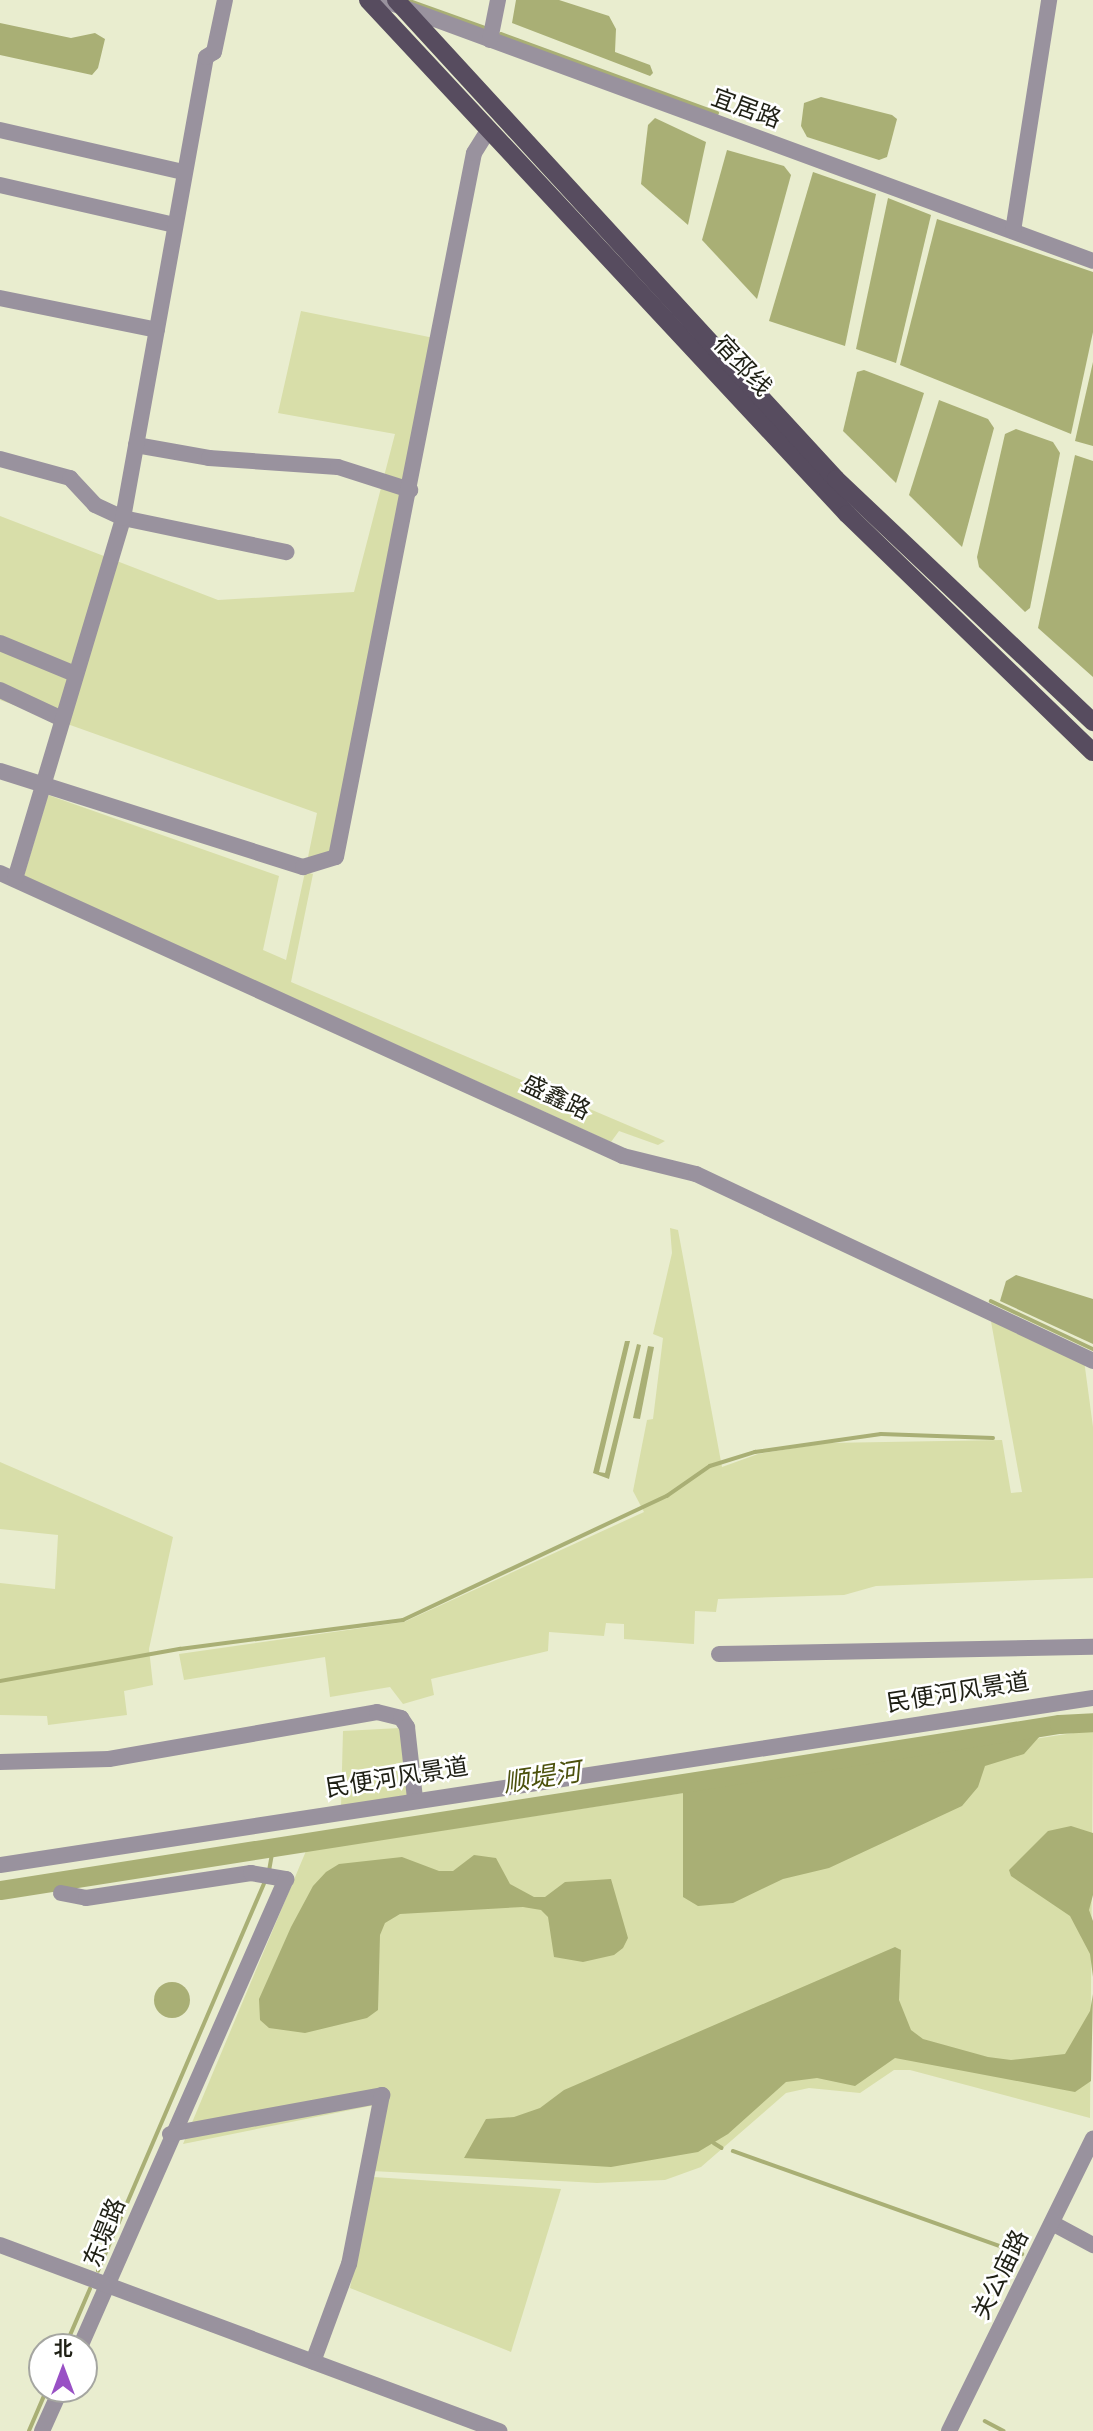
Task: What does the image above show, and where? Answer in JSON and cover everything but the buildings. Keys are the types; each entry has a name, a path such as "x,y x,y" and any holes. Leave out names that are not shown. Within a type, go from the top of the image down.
{"main road":[{"name":"宿邳线","path":"368,0 847,514 1093,752"},
{"name":"宿邳线","path":"398,3 836,479 1093,722"}],"street":[{"path":"7,876 42,784 123,518 205,57 215,52 225,0"},
{"name":"宜居路","path":"383,0 398,3 490,40 1093,261"},
{"path":"490,40 498,0"},
{"path":"1013,231 1049,0"},
{"path":"0,130 184,172"},
{"path":"0,771 303,867 336,857 411,489 474,153 488,131"},
{"path":"0,185 174,225"},
{"path":"0,298 157,330"},
{"path":"136,445 209,458 338,467 411,489"},
{"path":"0,459 70,478 95,505 123,518 286,552"},
{"path":"0,643 75,674"},
{"path":"0,690 62,719"},
{"name":"盛鑫路","path":"7,876 623,1156 696,1174 1093,1361"},
{"path":"719,1654 1093,1647"},
{"name":"民便河风景道","path":"0,1865 415,1798 1093,1698"},
{"path":"0,1762 108,1759 377,1712 401,1718 407,1727 415,1798"},
{"name":"东堤路","path":"61,1893 86,1898 268,1875 286,1879 170,2134 86,2333"},
{"path":"170,2134 382,2095 349,2264 313,2362"},
{"name":"关公庙路","path":"949,2431 1093,2138"},
{"path":"1052,2223 1093,2245"},
{"path":"0,2245 499,2431"},
{"path":"42,2431 55,2403"}],"shaded area":[{"path":"516,0 559,0 609,16 616,29 615,52 650,65 653,73 650,76 512,23"},
{"path":"0,23 71,38 95,33 105,39 98,68 92,75 0,55"},
{"path":"821,97 892,115 897,119 887,157 879,160 807,137 801,126 804,103"},
{"path":"655,118 706,142 688,225 641,184 648,125"},
{"path":"727,150 784,166 791,175 757,299 702,240"},
{"path":"813,172 876,194 845,346 769,321"},
{"path":"888,198 931,215 896,363 856,349"},
{"path":"937,219 1093,272 1093,332 1071,434 900,365"},
{"path":"301,311 434,338 332,851 307,862 317,813 0,700 0,516 218,600 354,592 395,434 278,413"},
{"path":"1093,362 1093,446 1075,441"},
{"path":"864,370 924,393 896,483 843,431 857,372"},
{"path":"939,400 988,419 994,428 962,547 909,495"},
{"path":"1016,429 1053,442 1060,453 1030,608 1025,612 979,567 977,557 1005,434"},
{"path":"1075,455 1093,461 1093,677 1038,628"},
{"path":"48,795 279,876 263,950 286,960 305,872 313,874 291,982 665,1141 658,1145 619,1131 611,1142 24,876"},
{"path":"670,1228 678,1230 722,1467 758,1454 827,1443 1002,1440 1011,1493 1022,1492 990,1316 1084,1360 1093,1427 1093,1578 876,1586 844,1595 718,1599 716,1612 695,1611 694,1644 624,1639 624,1624 606,1623 604,1636 549,1632 548,1651 431,1679 434,1695 403,1704 390,1687 330,1697 325,1657 184,1680 179,1654 404,1622 644,1512 633,1491 647,1420 653,1419 663,1338 653,1334 672,1253"},
{"path":"1016,1275 1093,1299 1093,1344 1000,1301 1006,1281"},
{"path":"625,1341 630,1341 599,1472 605,1473 637,1344 641,1345 609,1479 593,1473"},
{"path":"648,1346 654,1347 640,1419 633,1418"},
{"path":"0,1462 173,1537 149,1649 153,1685 124,1691 127,1715 48,1725 47,1716 0,1715 0,1583 55,1589 58,1535 0,1529"},
{"path":"400,1728 411,1796 341,1807 343,1731"},
{"path":"1093,1730 1090,2118 910,2070 894,2070 860,2093 809,2088 786,2093 701,2167 665,2180 597,2183 372,2171 385,2103 183,2144 306,1851"},
{"path":"1040,1736 1024,1754 985,1766 978,1787 962,1806 829,1868 783,1879 733,1903 698,1906 683,1897 683,1791"},
{"path":"1071,1826 1093,1833 1093,1895 1089,1910 1093,1921 1093,1977 1090,1954 1070,1916 1011,1876 1009,1870 1048,1831"},
{"path":"474,1855 496,1858 510,1884 534,1897 545,1897 565,1882 611,1879 628,1938 623,1948 614,1955 583,1962 554,1957 548,1917 541,1910 523,1907 400,1914 385,1923 380,1935 378,2010 367,2018 305,2033 269,2028 260,2020 259,1999 291,1927 313,1886 326,1872 339,1864 402,1857 439,1871 453,1871"},
{"path":"895,1947 901,1950 899,2000 911,2030 923,2039 988,2057 1011,2060 1065,2054 1090,2011 1093,1994 1091,2081 1075,2092 895,2058 855,2086 817,2078 786,2082 728,2134 698,2152 611,2167 464,2158 486,2119 514,2117 540,2108 564,2090"},
{"path":"172,1982 185,1987 190,2000 185,2013 172,2018 159,2013 154,2000 159,1987"},
{"path":"373,2177 561,2189 511,2352 350,2288"}],"waterway":[{"path":"407,0 483,27"},
{"path":"501,34 717,113"},
{"path":"991,1301 1093,1349"},
{"path":"0,1681 180,1649 403,1620 667,1496 710,1466 755,1452 881,1434 993,1438"},
{"name":"顺堤河","path":"0,1890 1059,1724 1093,1722"},
{"path":"269,1871 273,1849"},
{"path":"98,2271 265,1881"},
{"path":"714,2143 722,2148"},
{"path":"733,2151 1022,2254"},
{"path":"71,2333 90,2289"},
{"path":"29,2431 41,2403"},
{"path":"985,2421 1004,2431"}]}
